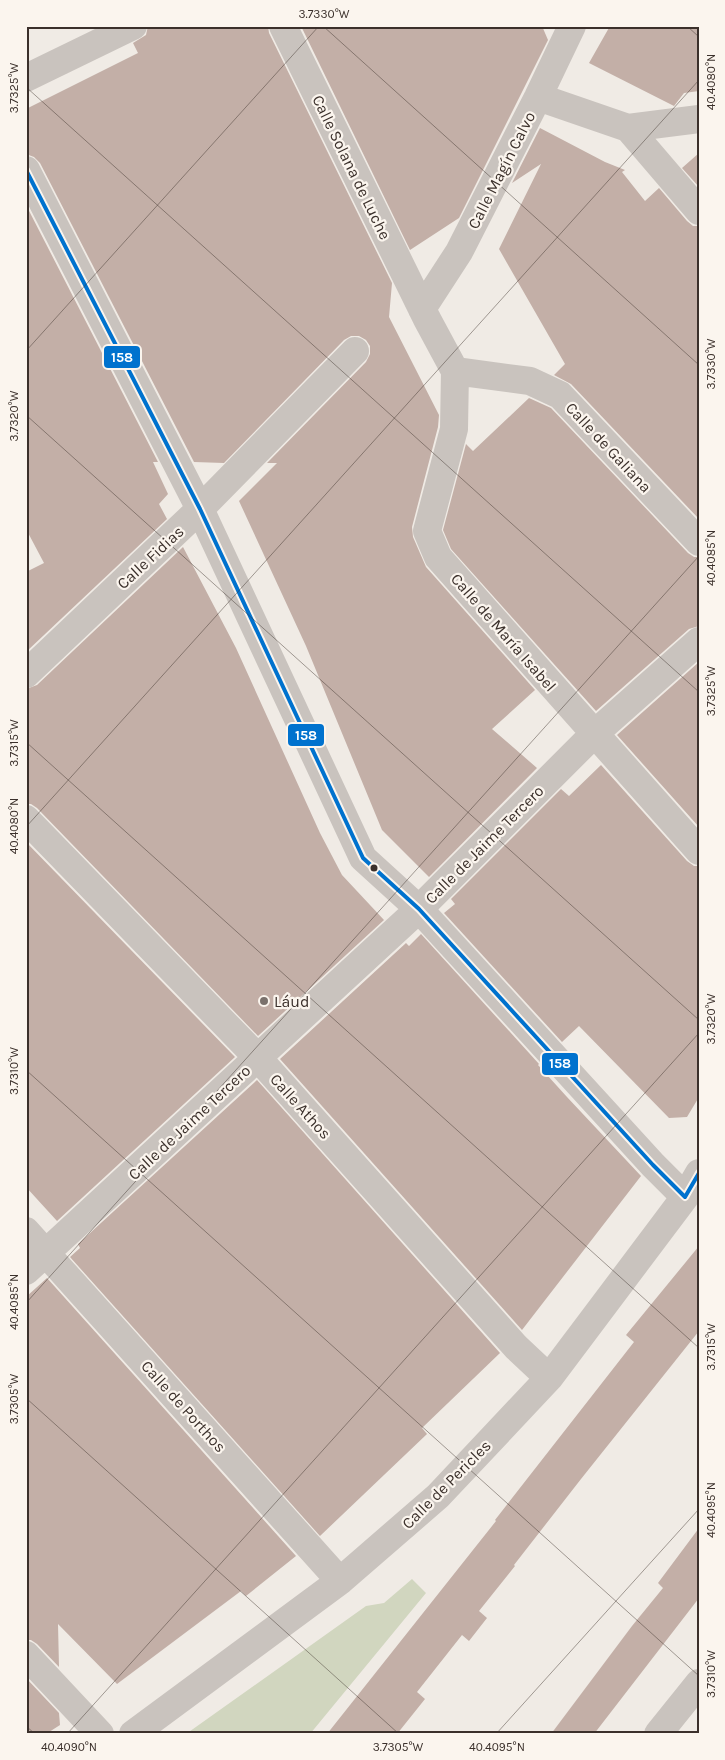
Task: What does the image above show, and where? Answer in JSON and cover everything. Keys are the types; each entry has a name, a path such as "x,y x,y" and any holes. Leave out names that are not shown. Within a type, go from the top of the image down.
{"street":[{"path":"26,78 133,26"},
{"name":"Calle Solana de Luche","path":"283,26 422,309"},
{"name":"Calle Magín Calvo","path":"422,309 459,252 572,26"},
{"path":"538,97 628,128 699,120"},
{"path":"628,128 699,212"},
{"path":"26,170 200,510 363,858 419,909 653,1165 685,1196"},
{"path":"422,309 455,371"},
{"name":"Calle Fidias","path":"26,674 200,510 355,352"},
{"name":"Calle de Galiana","path":"455,371 530,381 560,395 699,542"},
{"name":"Calle de María Isabel","path":"455,371 454,429 427,531 438,557 699,851"},
{"name":"Calle de Jaime Tercero","path":"26,1271 419,909 594,734 699,641"},
{"name":"Calle Athos","path":"26,819 258,1058 516,1347 549,1378"},
{"name":"Calle de Pericles","path":"133,1734 340,1581 438,1496 549,1378 685,1196 699,1173"},
{"name":"Calle de Porthos","path":"26,1231 340,1581"},
{"path":"26,1655 100,1734"},
{"path":"658,1734 699,1683"}],"green space":[{"path":"412,1579 426,1593 310,1734 186,1734 366,1606 384,1603"}],"building":[{"path":"148,26 268,26 269,33 392,283 389,317 439,415 438,427 412,527 413,537 426,567 535,690 492,729 537,768 429,877 382,830 306,646 239,501 277,463 267,463 366,362 370,354 370,346 366,340 359,336 351,336 344,340 224,463 194,462 40,163 34,157 26,154 26,109 138,53 133,43 146,35"},
{"path":"301,26 542,26 548,40 459,218 410,250"},
{"path":"610,26 699,26 699,91 684,93 674,106 589,63"},
{"path":"540,128 605,162 625,170 622,172 645,201 659,188 687,221 693,226 699,226 699,519 571,384 554,375 565,364 499,249 541,164 512,183"},
{"path":"699,153 699,187 682,168"},
{"path":"26,205 158,462 153,462 168,494 159,504 167,519 26,652 26,572 44,563 26,529"},
{"path":"529,398 551,408 688,553 694,557 699,557 699,626 689,629 596,711 451,549 443,530 466,444 473,451"},
{"path":"183,547 236,648 320,833 342,875 384,920 258,1036 37,808 31,804 26,804 26,689 37,685"},
{"path":"699,662 699,827 617,735"},
{"path":"601,765 687,861 694,866 699,866 699,1097 687,1117 669,1118 579,1026 562,1042 444,913 455,904 451,899 561,789 569,796"},
{"path":"26,842 235,1057 57,1221 26,1187"},
{"path":"421,934 567,1097 641,1176 522,1330 280,1059 406,943 409,946"},
{"path":"257,1080 500,1353 422,1428 427,1434 320,1536 70,1257 80,1248 78,1244"},
{"path":"699,1246 699,1331 479,1611 487,1618 469,1641 462,1635 417,1692 425,1699 397,1734 327,1734 496,1521 634,1342 626,1335"},
{"path":"47,1278 296,1556 246,1596 241,1591 117,1684 58,1624 59,1667 37,1644 31,1640 26,1640 26,1297"},
{"path":"699,1528 699,1598 594,1734 551,1734 663,1588 658,1583"},
{"path":"26,1678 59,1713 60,1725 46,1734 26,1734"}],"transit line":[{"name":"158","path":"26,170 200,509 363,858 419,909 653,1165 685,1197 699,1173"}],"place":[{"name":"Láud","path":"264,1001"}]}
